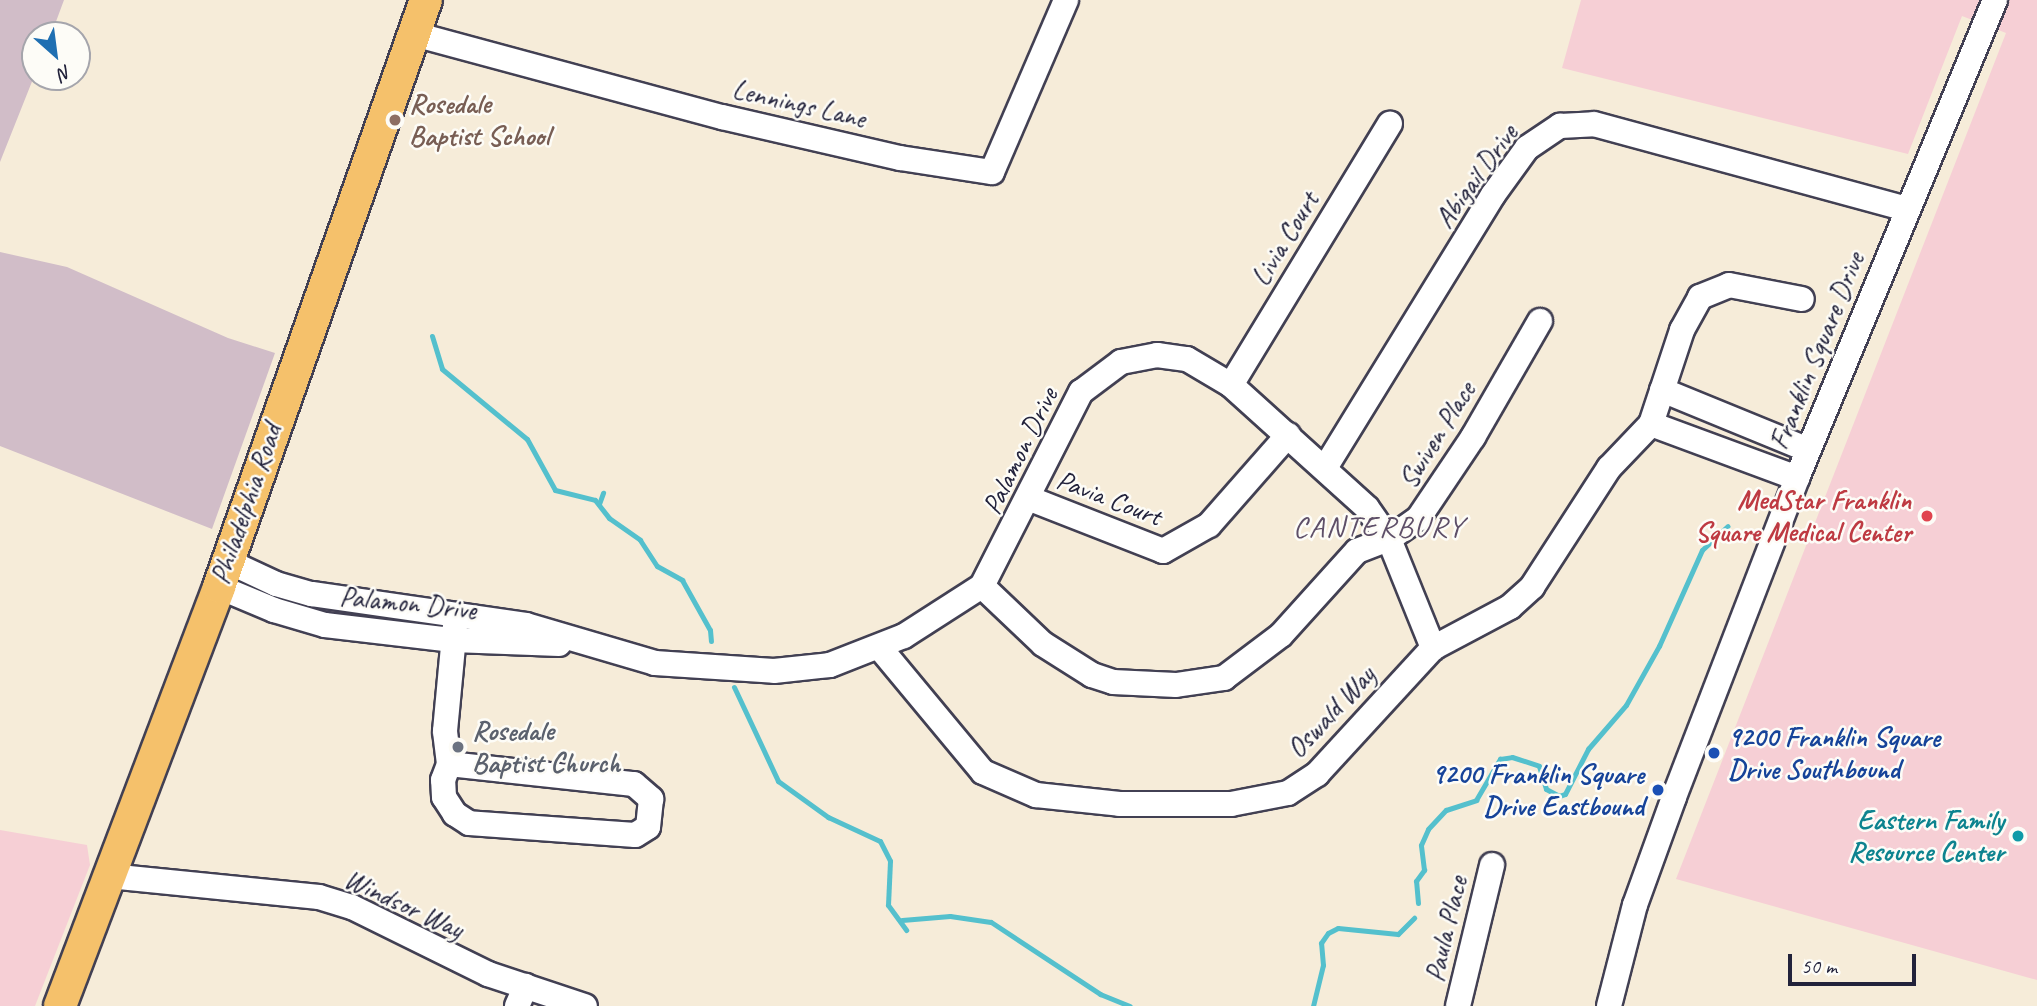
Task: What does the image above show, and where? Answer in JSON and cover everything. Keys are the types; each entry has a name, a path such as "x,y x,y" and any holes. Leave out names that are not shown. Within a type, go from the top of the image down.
{"main road":[{"name":"Philadelphia Road","path":"60,1006 223,574 426,0"}],"street":[{"name":"Lennings Lane","path":"414,34 722,117 900,158 992,172 1066,0"},
{"name":"Franklin Square Drive","path":"1609,1006 1628,928 1656,846 1797,478 1995,0"},
{"name":"Livia Court","path":"1231,384 1390,124"},
{"name":"Abigail Drive","path":"1325,468 1493,195 1527,148 1560,126 1594,124 1907,209"},
{"name":"Oswald Way","path":"880,648 964,753 992,777 1036,795 1061,800 1160,804 1272,799 1305,784 1433,648 1510,607 1532,587 1609,468 1651,424 1692,304 1711,289 1729,285 1802,299"},
{"name":"Swiven Place","path":"982,586 1043,644 1083,671 1113,682 1203,684 1250,663 1282,635 1348,558 1389,539 1429,506 1540,321"},
{"name":"Palamon Drive","path":"223,574 274,610 325,625 455,628 598,646 655,663 774,671 830,665 880,648 982,586 1081,392 1121,362 1138,357 1174,356 1201,366 1231,384 1367,508 1389,539 1433,648"},
{"path":"1662,390 1808,450"},
{"path":"1651,424 1797,478"},
{"name":"Pavia Court","path":"1028,498 1163,551 1209,525 1289,435"},
{"path":"449,764 635,785 651,799 648,827 635,835 469,823 455,814 444,797 443,780 449,764 445,731 455,628"},
{"name":"Paula Place","path":"1458,1006 1492,865"},
{"name":"Windsor Way","path":"109,876 319,897 352,907 521,996 584,1006"}],"shaded area":[{"path":"0,0 64,0 56,21 21,21 21,91 28,91 0,162"},
{"name":"MedStar Franklin Square Medical Center","path":"1581,0 2037,0 2037,980 1676,879 2006,33 1962,16 1908,154 1562,68"},
{"path":"0,252 67,267 228,338 275,353 212,529 0,446"},
{"path":"0,830 87,845 90,865 35,1006 0,1006"}],"waterway":[{"path":"432,336 442,369 527,439 555,490 595,500 609,518 640,540 657,566 682,580 710,630 711,641"},
{"path":"599,504 603,493"},
{"path":"1418,903 1416,881 1424,870 1421,845 1428,829 1446,810 1476,800 1500,759 1512,757 1539,766 1546,789 1559,796 1565,794 1588,749 1626,705 1659,646 1702,550 1728,526"},
{"path":"734,687 778,781 828,817 880,841 890,861 888,905 906,930"},
{"path":"902,920 950,916 991,922 1100,994 1130,1006"},
{"path":"1313,1006 1323,965 1321,943 1328,933 1338,928 1398,934 1414,918"}],"place":[{"name":"Rosedale Baptist School","path":"395,120"},
{"name":"MedStar Franklin Square Medical Center","path":"1927,516"},
{"name":"Rosedale Baptist Church","path":"458,747"},
{"name":"9200 Franklin Square Drive Southbound","path":"1714,753"},
{"name":"9200 Franklin Square Drive Eastbound","path":"1658,790"},
{"name":"Eastern Family Resource Center","path":"2018,836"}],"district":[{"name":"CANTERBURY","path":"1379,526"}]}
